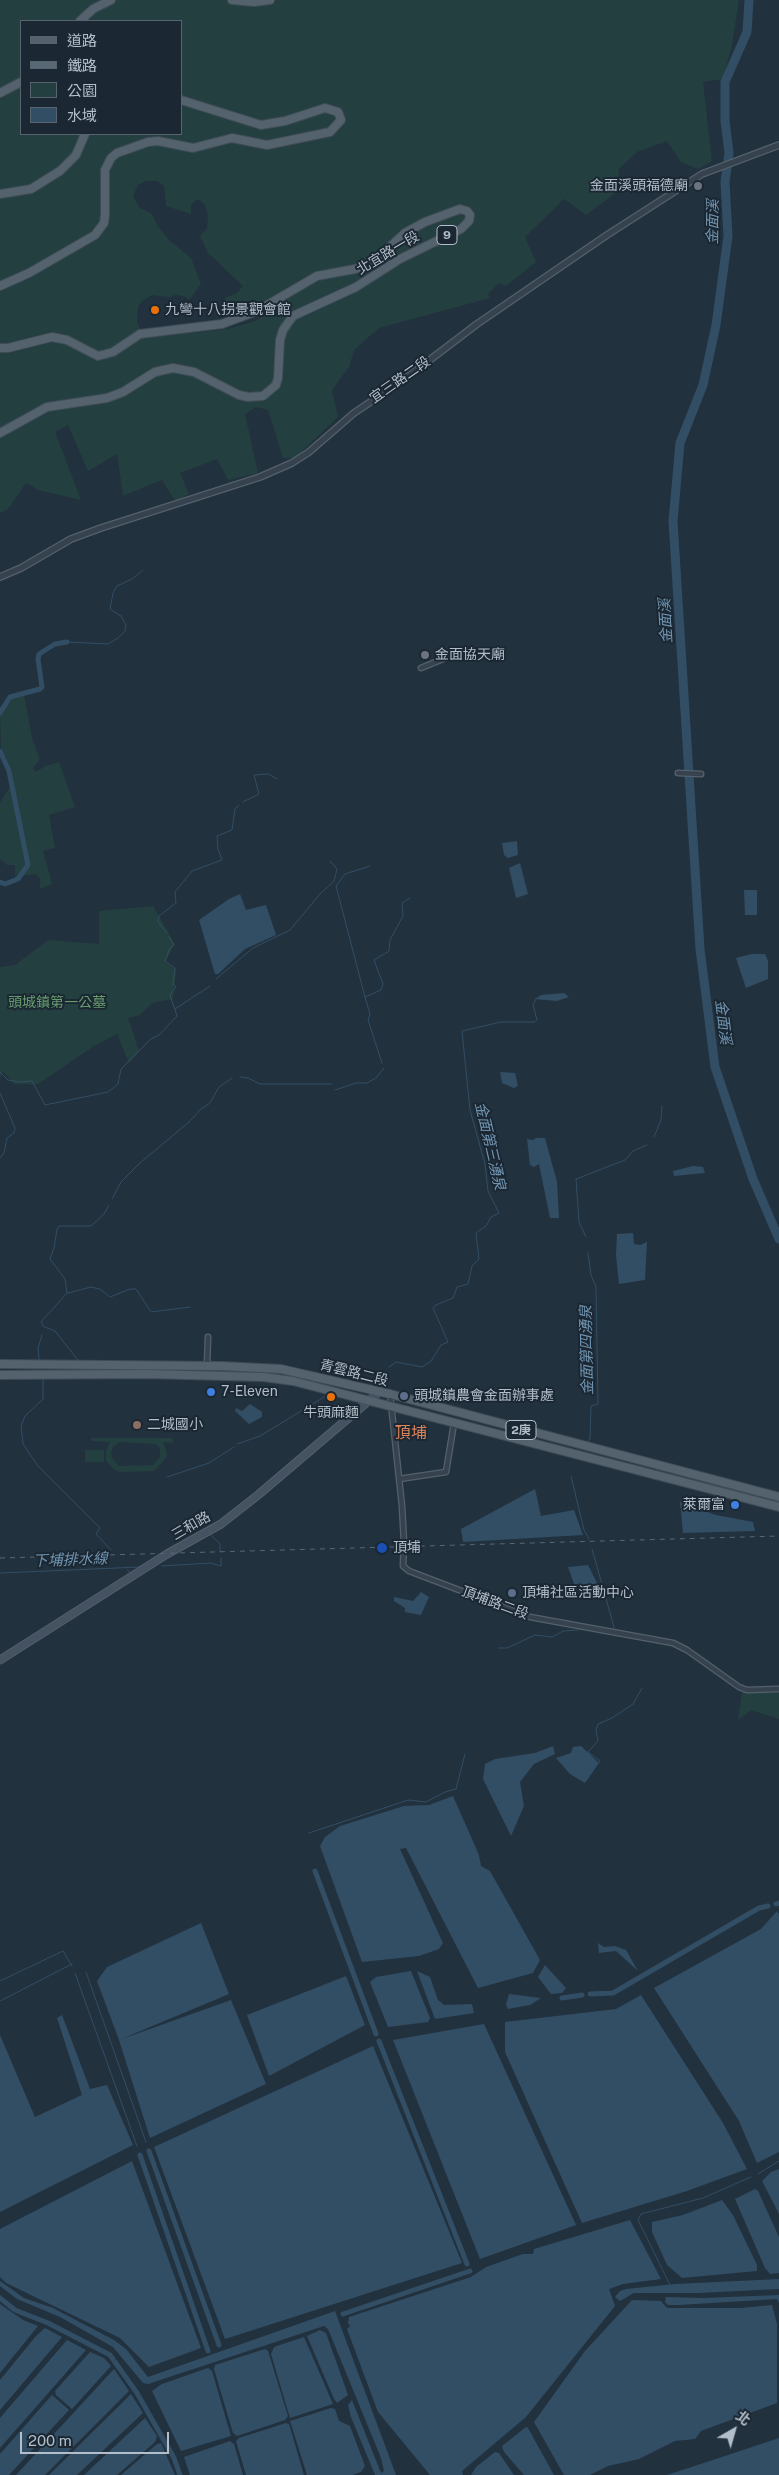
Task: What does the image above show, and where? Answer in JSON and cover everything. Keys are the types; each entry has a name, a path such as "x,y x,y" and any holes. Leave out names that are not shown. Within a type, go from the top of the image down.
{"main road":[{"path":"81,20 93,9 111,0"},
{"path":"232,0 254,2 270,0"},
{"path":"0,93 20,83"},
{"path":"0,286 29,273 95,234 104,223 105,170 111,158 117,153 139,144 158,141 193,148 232,138 267,144 330,132 341,120 335,109 325,108 285,122 261,125 182,100"},
{"path":"0,194 31,189 60,171 76,155 85,135"},
{"name":"北宜路一段","path":"0,348 8,348 52,337 68,340 98,356 113,352 140,334 222,324 257,311 318,276 355,269 369,264 405,233 424,222 460,208 467,211 470,215 469,221 461,228 400,259 356,287 293,316 283,330 280,340 276,385 263,396 248,397 239,395 194,372 173,368 155,372 123,392 107,398 47,407 0,433"},
{"name":"青雲路二段","path":"0,1364 292,1380 779,1507"},
{"name":"青雲路二段","path":"0,1375 147,1373 207,1366 281,1368 390,1394 779,1498"},
{"name":"三和路","path":"0,1660 167,1554 215,1528 258,1495 379,1392"}],"street":[{"name":"宜三路二段","path":"0,577 22,568 71,539 260,477 292,463 309,452 354,413 406,378 477,324 607,235 707,172 779,145"},
{"path":"421,668 443,659"},
{"path":"678,773 701,774"},
{"path":"207,1366 208,1337"},
{"name":"頂埔路二段","path":"390,1394 404,1543 403,1566 408,1572 524,1615 672,1643 687,1650 739,1687 747,1690 779,1689"},
{"path":"399,1479 446,1472 454,1421"}],"green space":[{"path":"0,0 739,0 732,45 723,79 703,82 712,161 698,169 681,162 667,141 637,152 619,169 617,192 586,215 564,199 525,237 536,262 506,286 499,283 488,294 490,298 379,328 354,350 349,367 332,390 338,417 295,458 283,458 268,410 256,407 245,414 258,473 228,480 217,459 180,473 189,494 175,501 162,480 123,496 117,454 88,471 68,425 55,432 81,500 38,490 26,483 8,509 0,513","holes":["146,181 157,181 164,186 166,206 191,214 191,204 198,199 205,205 208,216 207,228 200,236 208,253 243,286 237,293 225,298 225,304 238,307 262,303 266,310 258,320 228,329 145,338 137,322 138,307 142,301 152,295 184,296 189,300 201,284 191,258 169,240 151,213 140,208 133,196 138,185"]},
{"path":"24,694 32,738 40,760 33,768 35,772 59,762 75,807 49,815 55,848 43,851 52,884 40,889 40,879 36,874 15,877 15,865 7,865 0,859 0,803 12,783 10,769 1,748 0,706 6,705 13,698"},
{"name":"頭城鎮第一公墓","path":"153,906 175,944 165,962 176,970 173,999 152,1003 140,1015 128,1018 139,1051 129,1063 117,1034 94,1046 38,1084 14,1084 3,1071 0,1079 0,967 15,965 48,940 99,944 99,911"},
{"path":"91,1438 172,1438 173,1443 163,1442 167,1453 166,1458 154,1471 121,1472 115,1470 106,1461 106,1451 110,1442 91,1441","holes":["120,1442 155,1444 160,1448 160,1457 153,1465 119,1466 112,1458 113,1447"]},
{"path":"85,1450 104,1450 104,1462 85,1462"},
{"path":"742,1692 779,1693 779,1719 751,1710 738,1720"}],"water":[{"path":"517,841 518,855 508,858 504,855 502,843"},
{"path":"520,863 528,894 516,898 509,868"},
{"path":"744,890 757,890 757,915 745,915"},
{"path":"240,894 246,910 266,905 276,935 245,949 218,974 215,974 199,920 229,899"},
{"path":"751,954 765,954 768,961 768,979 746,988 736,958"},
{"path":"564,993 569,997 557,1001 535,999 541,995"},
{"path":"500,1072 515,1073 518,1086 514,1088 502,1083"},
{"path":"545,1138 557,1182 559,1218 550,1218 539,1164 534,1167 530,1165 527,1139 533,1140"},
{"path":"693,1166 703,1167 705,1173 674,1176 673,1171"},
{"path":"633,1233 634,1244 640,1245 647,1242 645,1280 619,1284 616,1255 617,1234"},
{"path":"250,1404 262,1412 262,1417 249,1424 235,1411 236,1408 242,1411"},
{"path":"535,1489 541,1516 574,1510 583,1535 463,1542 461,1529"},
{"path":"680,1502 716,1515 753,1522 755,1531 683,1533"},
{"path":"588,1565 597,1583 577,1592 568,1567"},
{"path":"421,1592 429,1597 421,1615 405,1612 405,1608 394,1601 394,1597 413,1601"},
{"path":"553,1746 555,1754 534,1764 520,1782 524,1806 511,1836 483,1779 485,1764 495,1759 535,1753"},
{"path":"581,1746 599,1763 585,1783 570,1774 556,1758 571,1753 573,1747"},
{"path":"453,1796 479,1855 481,1866 490,1871 540,1960 533,1973 478,1988 406,1848 400,1849 443,1943 439,1949 419,1956 362,1962 320,1846 325,1837 340,1826 404,1806 429,1805"},
{"path":"777,1911 779,1914 779,2152 757,2163 739,2121 654,1988 761,1929"},
{"path":"201,1923 229,1994 119,2040 97,1981 107,1967"},
{"path":"598,1943 604,1947 615,1946 626,1950 638,1971 616,1951 599,1953"},
{"path":"545,1965 566,1988 562,1993 551,1994 538,1977"},
{"path":"411,1971 430,2018 428,2022 388,2027 370,1982 376,1977"},
{"path":"417,1971 430,1977 438,2000 444,2005 472,2004 474,2013 435,2019"},
{"path":"346,1976 365,2025 269,2076 247,2015"},
{"path":"509,1994 541,1998 530,2005 508,2009 506,2005"},
{"path":"641,1995 723,2123 747,2169 687,2191 582,2223 505,2052 505,2022 616,2009"},
{"path":"231,2000 266,2084 150,2138 119,2040"},
{"path":"62,2015 90,2089 107,2085 133,2145 0,2212 0,2035 35,2117 82,2095 57,2018"},
{"path":"484,2024 576,2225 480,2259 393,2040"},
{"path":"373,2046 462,2263 225,2339 154,2147"},
{"path":"132,2161 201,2348 149,2367 120,2338 6,2283 0,2277 0,2229"},
{"path":"779,2169 779,2214 762,2181 771,2172"},
{"path":"755,2189 758,2191 779,2237 779,2273 770,2274 765,2268 735,2199"},
{"path":"722,2200 733,2215 757,2265 757,2271 682,2278 667,2265 652,2232 652,2222 683,2215"},
{"path":"630,2220 661,2279 623,2284 609,2289 615,2306 526,2417 462,2471 463,2475 430,2475 378,2412 347,2329 350,2326 348,2323 349,2317 471,2277 486,2267 523,2254 533,2254 534,2249"},
{"path":"779,2279 779,2289 699,2293 634,2293 620,2301 615,2297 620,2291 626,2289 675,2284"},
{"path":"0,2281 24,2298 53,2308 114,2340 126,2349 148,2377 335,2311 396,2475 375,2475 351,2417 348,2405 352,2400 381,2473 384,2471 381,2458 328,2329 324,2326 148,2384 143,2383 113,2347 60,2317 17,2299 0,2286"},
{"path":"779,2295 779,2303 777,2299 679,2305 668,2305 665,2302 666,2297 704,2298"},
{"path":"632,2300 661,2301 667,2308 741,2308 772,2305 777,2324 777,2403 701,2431 695,2439 675,2441 639,2459 608,2466 590,2475 564,2475 534,2422 585,2351"},
{"path":"0,2304 23,2320 38,2326 0,2373"},
{"path":"45,2328 62,2337 0,2410 0,2380 36,2336"},
{"path":"320,2330 326,2333 348,2395 337,2403 307,2336"},
{"path":"304,2337 333,2404 290,2418 271,2354 274,2347"},
{"path":"67,2340 86,2350 0,2448 0,2418"},
{"path":"265,2349 268,2351 288,2416 285,2420 237,2436 233,2433 214,2369 215,2365"},
{"path":"90,2352 104,2358 111,2366 72,2409 56,2395 55,2391"},
{"path":"208,2368 212,2371 231,2436 181,2451 152,2391 162,2384"},
{"path":"114,2369 129,2391 45,2475 16,2475"},
{"path":"131,2394 143,2413 77,2475 49,2475"},
{"path":"52,2395 69,2410 9,2475 0,2475 0,2454"},
{"path":"331,2408 335,2409 339,2421 350,2426 365,2466 361,2472 352,2475 307,2475 290,2421"},
{"path":"145,2418 157,2436 155,2442 117,2475 84,2475"},
{"path":"286,2423 289,2424 304,2475 246,2475 236,2441 239,2438"},
{"path":"526,2427 554,2475 524,2475 504,2452 502,2446"},
{"path":"779,2438 779,2475 667,2475 722,2457"},
{"path":"230,2441 234,2444 243,2475 190,2475 184,2457"},
{"path":"161,2443 175,2475 121,2475 157,2444"},
{"path":"495,2452 499,2453 514,2475 471,2475 476,2467"}],"waterway":[{"name":"金面溪","path":"749,0 747,32 725,82 725,121 729,153 725,182 728,236 716,325 703,385 680,443 673,521 700,949 715,1067 753,1179 779,1239"},
{"path":"67,642 108,644 118,638 125,631 126,625 121,616 110,609 113,593 117,586 132,579 143,570"},
{"path":"0,713 10,697 42,687 39,654 55,644 67,642"},
{"path":"0,751 9,771 28,865 18,879 5,884 0,882"},
{"path":"243,802 259,794 254,775 268,774 277,779"},
{"path":"167,933 158,922 159,916 176,903 175,892 192,871 222,860 218,849 217,836 232,830 235,809 239,805"},
{"path":"216,979 253,948 290,930 320,894 334,881 337,869 330,861"},
{"path":"365,997 336,886 345,874 370,866"},
{"path":"382,1063 368,1020 370,1014 365,997 381,990 383,984 374,960 389,951 390,940 403,916 402,903 410,898"},
{"path":"0,1072 8,1080 32,1081 45,1105 108,1092 118,1084 121,1069 177,1016 170,995 176,987 173,984 175,968 165,961 170,948 174,945 169,937"},
{"path":"175,1009 210,986"},
{"name":"金面第三湧泉","path":"389,1367 396,1362 422,1367 431,1361 441,1345 448,1342 433,1308 453,1298 457,1287 468,1284 472,1266 479,1259 476,1233 486,1226 491,1217 499,1213 488,1191 485,1164 470,1110 462,1031 501,1022 534,1022 537,1020 533,1005 536,999"},
{"path":"335,1090 356,1083 367,1083 376,1078 384,1068"},
{"path":"240,1077 248,1078 260,1084 332,1084"},
{"path":"112,1199 121,1182 141,1162 210,1103 219,1087 232,1078"},
{"path":"0,1093 15,1128 14,1133 7,1138 4,1153 0,1158"},
{"name":"金面第四湧泉","path":"654,1137 661,1120 662,1106"},
{"name":"金面第四湧泉","path":"586,1237 579,1222 576,1179 625,1160 633,1151 647,1145"},
{"path":"44,1327 41,1322 67,1293 65,1279 50,1259 57,1229 59,1226 91,1226 104,1214 109,1205"},
{"name":"金面第四湧泉","path":"588,1253 591,1275 596,1287 598,1404 591,1406 590,1438 588,1442"},
{"path":"68,1293 91,1287 100,1289 110,1297 130,1289 136,1289 151,1312 190,1307"},
{"path":"45,1327 55,1331 78,1360"},
{"path":"39,1360 38,1348 42,1335"},
{"path":"43,1380 43,1399 25,1416 21,1426 23,1444 38,1466 100,1528 96,1534 111,1550"},
{"name":"金面第三湧泉","path":"237,1444 260,1436 329,1394"},
{"name":"金面第三湧泉","path":"167,1477 209,1463 234,1447"},
{"name":"金面第四湧泉","path":"571,1476 584,1530 589,1539"},
{"name":"下埔排水線","path":"211,1535 220,1544 220,1552"},
{"name":"金面第四湧泉","path":"592,1549 613,1629"},
{"name":"下埔排水線","path":"162,1566 211,1563 221,1566 221,1558"},
{"name":"下埔排水線","path":"0,1573 140,1567"},
{"name":"下埔排水線","path":"127,1569 130,1573"},
{"name":"金面第四湧泉","path":"499,1648 507,1648 535,1635 552,1637 563,1631 578,1630"},
{"path":"599,1763 600,1761 588,1752 598,1741 596,1730 598,1724 612,1718 633,1704 642,1688"},
{"name":"金面第四湧泉","path":"309,1833 408,1800 426,1802 445,1792 456,1789 465,1754"},
{"path":"315,1871 376,2034"},
{"path":"590,1994 613,1993 759,1908 768,1906"},
{"path":"0,1981 63,1951 72,1966"},
{"path":"0,2001 72,1964"},
{"path":"86,1972 146,2142"},
{"path":"75,1973 137,2146"},
{"path":"562,1998 582,1995"},
{"path":"379,2041 467,2264"},
{"path":"149,2151 219,2345"},
{"path":"140,2155 208,2351"},
{"path":"758,2174 779,2161"},
{"path":"670,2285 638,2220 641,2214 703,2198 751,2177"},
{"path":"343,2314 470,2271"},
{"path":"0,2298 15,2310 48,2323 110,2355 137,2393 174,2458 180,2475"}],"railway":[{"path":"0,1558 779,1536"}],"place":[{"name":"金面溪頭福德廟","path":"698,186"},
{"name":"九彎十八拐景觀會館","path":"155,310"},
{"name":"金面協天廟","path":"425,655"},
{"name":"7-Eleven","path":"211,1392"},
{"name":"頭城鎮農會金面辦事處","path":"404,1396"},
{"name":"牛頭麻麵","path":"331,1397"},
{"name":"二城國小","path":"137,1425"},
{"name":"萊爾富","path":"735,1505"},
{"name":"頂埔","path":"382,1548"},
{"name":"頂埔社區活動中心","path":"512,1593"}],"district":[{"name":"頂埔","path":"411,1433"}]}
